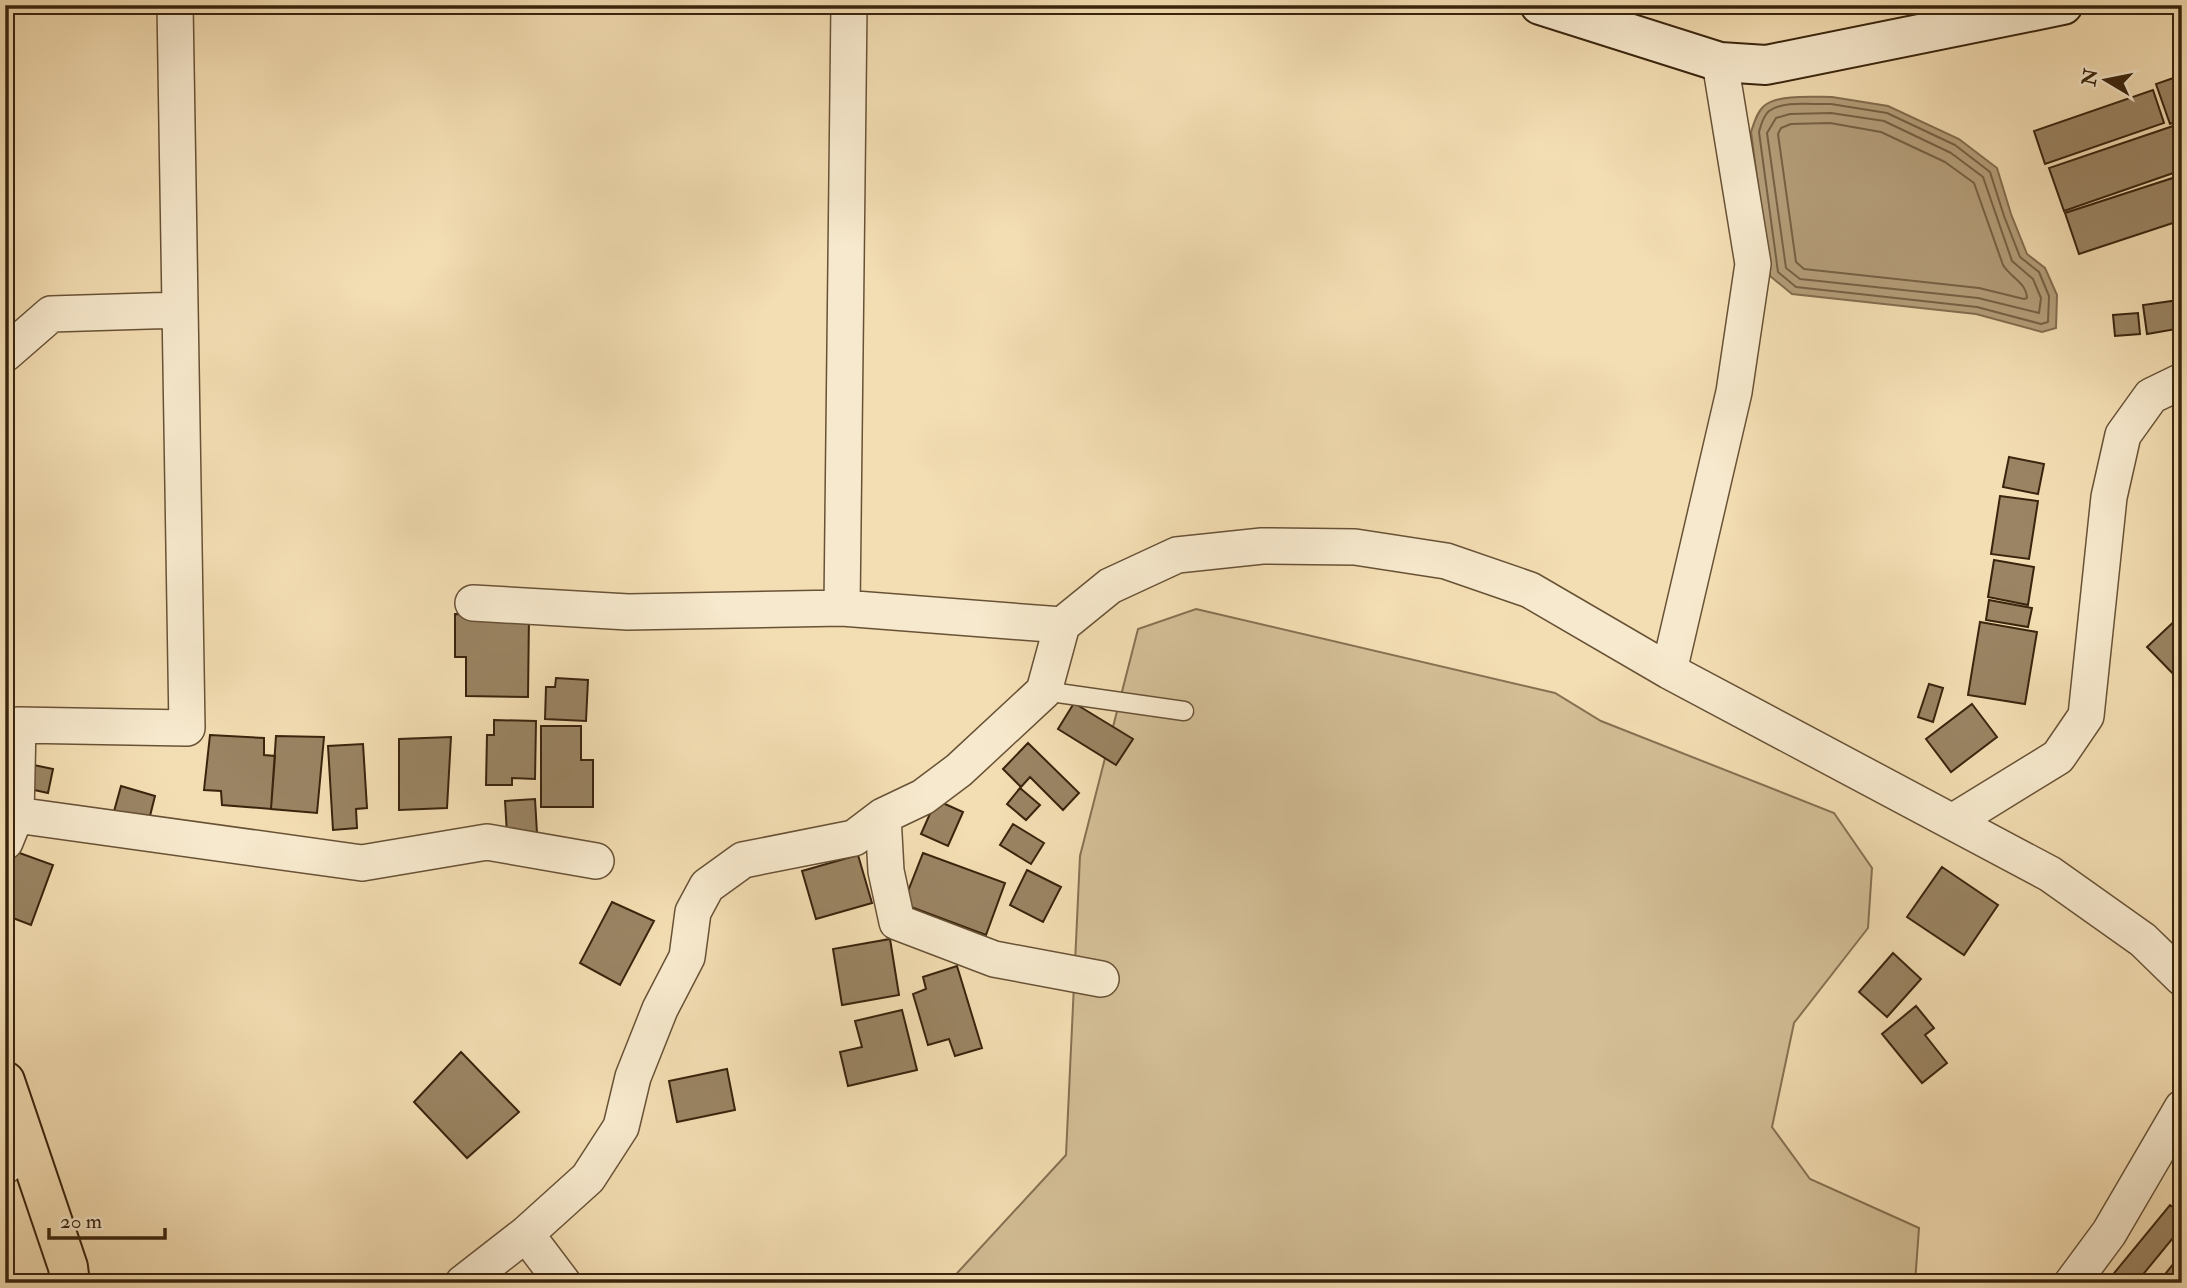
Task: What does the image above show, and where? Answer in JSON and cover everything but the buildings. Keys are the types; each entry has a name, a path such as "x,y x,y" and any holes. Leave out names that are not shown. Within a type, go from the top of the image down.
{"highway":[{"path":"5,1081 17,1156 68,1267 70,1283"}],"street":[{"path":"175,5 187,728 18,725 10,829 362,863 487,842 596,862"},
{"path":"842,608 849,5"},
{"path":"1540,5 1720,62 1766,65 2063,5"},
{"path":"1669,671 1734,392 1753,264 1720,62"},
{"path":"5,354 51,314 180,310"},
{"path":"1954,821 2058,757 2086,716 2109,497 2123,435 2151,396 2182,381"},
{"path":"463,1283 526,1234 588,1178 621,1127 634,1077 660,1009 687,957 693,912 707,886 743,860 854,838 883,816 923,797 959,770 1044,691 1062,625 1110,586 1177,555 1262,546 1355,547 1446,561 1530,590 1669,671 2050,874 2143,940 2182,978"},
{"path":"472,603 628,612 842,608 1062,625"},
{"path":"883,816 886,871 897,922 994,959 1101,979"},
{"path":"2072,1283 2109,1233 2182,1108"},
{"path":"526,1234 563,1283"}],"lane":[{"path":"1044,691 1184,711"}],"shaded area":[{"path":"1196,609 1555,693 1601,721 1834,813 1872,868 1868,928 1794,1023 1772,1127 1810,1179 1919,1228 1915,1283 948,1283 1066,1155 1080,856 1138,629"}],"water":[{"path":"1797,97 1832,97 1888,106 1959,139 1997,168 2027,254 2045,268 2057,295 2056,328 2042,332 1976,314 1792,294 1770,276 1751,132 1753,125 1759,111 1770,102"}]}
